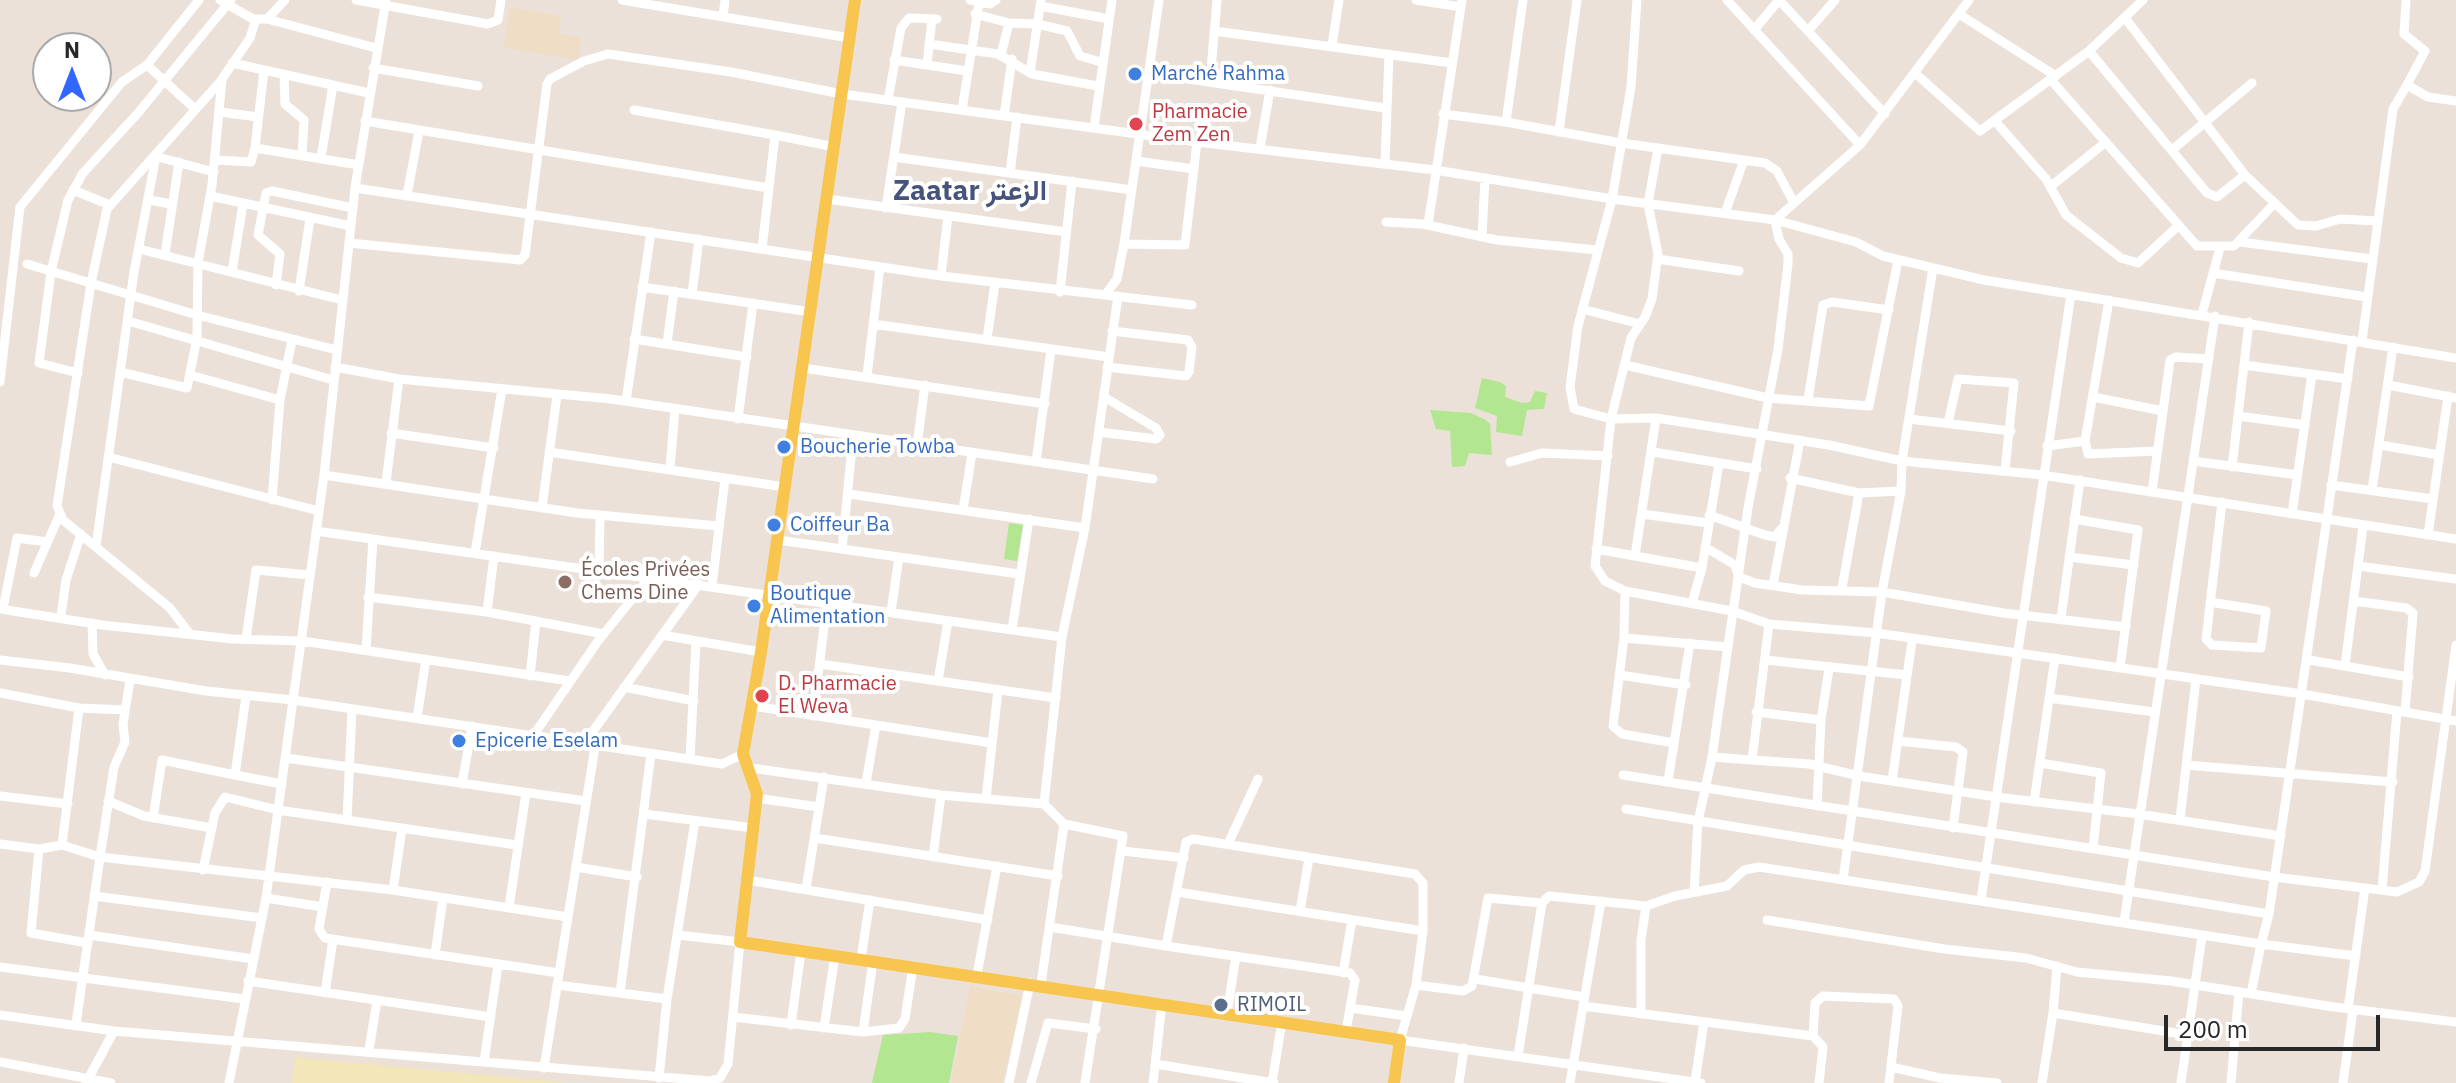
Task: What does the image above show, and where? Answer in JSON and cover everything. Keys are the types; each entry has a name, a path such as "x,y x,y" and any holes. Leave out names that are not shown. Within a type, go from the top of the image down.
{"main road":[{"path":"855,0 778,540 743,754 751,768 756,798 740,942 1036,983 1400,1040 1394,1083"}],"street":[{"path":"0,382 20,207 122,82 147,65 199,0"},
{"path":"34,573 59,516 57,506 91,283 110,205 222,79 261,19 285,0"},
{"path":"356,0 386,2 488,24 498,20 501,0"},
{"path":"622,0 850,38"},
{"path":"723,17 725,0"},
{"path":"962,110 975,14 974,1 992,4 996,0"},
{"path":"1094,128 1112,0"},
{"path":"1106,294 1117,279 1124,244 1159,0"},
{"path":"1210,82 1217,0"},
{"path":"1332,46 1339,0"},
{"path":"1416,0 1462,3 1428,225"},
{"path":"1506,122 1523,0"},
{"path":"1559,132 1577,0"},
{"path":"1637,0 1633,77 1612,199 1582,309 1571,374 1572,407 1611,419 1656,418 1800,440 1902,461 2080,480 2363,527 2456,539"},
{"path":"1727,0 1860,145"},
{"path":"1754,30 1779,0 1885,114"},
{"path":"1808,31 1835,0"},
{"path":"1775,220 1860,145 1969,0"},
{"path":"1915,73 1975,130 1980,131 2089,51 2143,0"},
{"path":"2251,994 2269,914 2309,660 2348,379 2367,297 2390,115 2425,51 2404,34 2406,0"},
{"path":"78,373 39,363 51,272 73,190 83,173 163,82 226,2 261,19 376,48"},
{"path":"229,1083 266,898 324,475 355,188 386,2"},
{"path":"1030,73 1041,3 1109,19"},
{"path":"975,14 1009,23 1037,24 1067,31 1080,56 1101,62"},
{"path":"1959,14 2053,78 2197,246 2220,248 2240,242 2372,259"},
{"path":"888,100 898,33 909,18 935,19 927,65"},
{"path":"2125,18 2245,175 2292,223 2304,227 2340,219 2377,221"},
{"path":"1001,55 1009,23"},
{"path":"1214,31 1452,63"},
{"path":"929,44 1001,55 1012,59 1030,73 1098,86"},
{"path":"2089,51 2212,196 2223,193 2245,175"},
{"path":"349,243 511,262 525,255 536,151 550,79 584,61 608,54 731,72 842,94 1141,135 1385,163 1612,199 1775,220 1856,242 1898,260 1933,268 2456,358"},
{"path":"1385,163 1389,55"},
{"path":"1004,116 1012,59"},
{"path":"894,60 967,71"},
{"path":"232,63 369,93"},
{"path":"147,65 195,109"},
{"path":"373,68 478,86"},
{"path":"215,160 251,162 264,70"},
{"path":"1148,73 1385,108"},
{"path":"284,75 285,104 304,120 302,155"},
{"path":"120,372 187,388 197,338 198,263 214,172 222,79"},
{"path":"2172,150 2252,83"},
{"path":"321,158 333,85"},
{"path":"2407,85 2428,97 2456,101"},
{"path":"1260,148 1270,90"},
{"path":"886,208 902,102"},
{"path":"634,110 835,147"},
{"path":"220,112 258,117"},
{"path":"1443,114 1771,165 1794,203"},
{"path":"1010,173 1017,117"},
{"path":"365,121 769,188"},
{"path":"1995,121 2050,187 2075,225 2129,262 2144,258 2179,225"},
{"path":"407,195 419,131"},
{"path":"762,249 775,135"},
{"path":"1124,244 1185,245 1197,142"},
{"path":"2050,187 2106,142"},
{"path":"255,148 359,165"},
{"path":"1658,148 1648,204 1657,238 1657,259 1649,309 1631,338 1611,419 1596,549 1597,573 1625,591 1732,611 1769,624 1876,633 1912,641 2055,658 2302,694 2451,720"},
{"path":"155,156 214,172"},
{"path":"96,546 131,296 155,156"},
{"path":"894,157 1132,190"},
{"path":"1725,213 1744,160"},
{"path":"1136,161 1194,169"},
{"path":"165,254 179,162"},
{"path":"1482,236 1485,178"},
{"path":"1060,292 1072,181"},
{"path":"355,188 941,276 1192,305"},
{"path":"73,190 110,205"},
{"path":"276,285 279,249 259,239 266,193 272,191 353,208"},
{"path":"210,196 351,226"},
{"path":"827,199 1066,232"},
{"path":"149,200 171,204"},
{"path":"232,272 243,204"},
{"path":"2240,242 2273,205"},
{"path":"941,276 948,216"},
{"path":"299,291 310,219"},
{"path":"1694,892 1698,822 1712,757 1732,611 1789,258 1779,239 1775,220"},
{"path":"1386,222 1428,225 1482,236 1597,250"},
{"path":"626,401 651,232"},
{"path":"692,294 699,239"},
{"path":"2202,314 2220,248"},
{"path":"139,249 342,300"},
{"path":"1657,259 1739,271"},
{"path":"1625,365 1768,398 1860,407 1871,405 1898,260"},
{"path":"27,264 197,315 337,350"},
{"path":"867,376 880,267"},
{"path":"1843,880 1882,592 1901,491 1902,461 1933,268"},
{"path":"2213,273 2367,297"},
{"path":"987,339 995,283"},
{"path":"642,287 811,312"},
{"path":"667,344 674,291"},
{"path":"1981,900 2071,294"},
{"path":"1085,1083 1111,938 1123,836 1118,832 1064,824 1056,820 1044,804 1062,637 1085,528 1118,296"},
{"path":"2109,300 2085,441 2088,454 2157,451"},
{"path":"1808,400 1823,305 1832,302 1889,310"},
{"path":"738,419 753,303"},
{"path":"1582,309 1640,324"},
{"path":"2124,922 2215,316"},
{"path":"128,321 197,338 333,380"},
{"path":"2232,467 2249,322"},
{"path":"873,324 987,339 1186,376 1189,372 1192,347 1188,340 1112,331"},
{"path":"634,339 747,357"},
{"path":"272,500 280,400 292,340"},
{"path":"2372,490 2393,347"},
{"path":"1036,462 1051,350"},
{"path":"2152,492 2171,358 2209,359"},
{"path":"2244,365 2348,379"},
{"path":"335,367 399,379 626,401 1153,479"},
{"path":"803,368 1045,404"},
{"path":"2292,514 2312,374"},
{"path":"190,375 280,400"},
{"path":"386,483 399,379"},
{"path":"1948,423 1958,379 2011,381 2015,385 2005,470"},
{"path":"917,445 925,385"},
{"path":"2388,385 2452,397 2439,455 2428,535"},
{"path":"475,553 502,389"},
{"path":"542,508 557,395"},
{"path":"1099,432 1156,439 1160,435 1156,428 1104,397"},
{"path":"2093,397 2163,411"},
{"path":"670,468 675,409"},
{"path":"2238,416 2305,425"},
{"path":"1635,556 1656,418"},
{"path":"1909,419 2011,431"},
{"path":"391,433 494,448"},
{"path":"842,549 853,437"},
{"path":"1773,585 1790,478 1800,440"},
{"path":"2047,446 2085,441"},
{"path":"2380,445 2439,455"},
{"path":"549,452 785,487"},
{"path":"1653,452 1757,469"},
{"path":"963,510 972,453"},
{"path":"1510,462 1542,453 1608,456"},
{"path":"108,457 319,511"},
{"path":"2193,461 2298,475"},
{"path":"1692,603 1702,568 1719,463"},
{"path":"324,475 484,501 718,526"},
{"path":"1790,478 1859,493 1901,491"},
{"path":"712,586 725,479"},
{"path":"2061,618 2080,480"},
{"path":"2331,485 2433,499"},
{"path":"1842,588 1859,493"},
{"path":"849,494 1085,528"},
{"path":"2210,602 2266,611 2261,648 2208,643 2210,602 2222,502"},
{"path":"1642,514 1709,519 1775,537 1783,526"},
{"path":"599,571 600,515"},
{"path":"59,516 170,608 189,633"},
{"path":"1012,630 1029,519"},
{"path":"2074,519 2138,529 2120,668"},
{"path":"2345,665 2363,527"},
{"path":"316,531 1062,637"},
{"path":"61,616 66,580 81,534"},
{"path":"47,542 17,538 1,609 92,623 246,639 302,641 570,681"},
{"path":"366,650 373,539"},
{"path":"778,540 1019,574"},
{"path":"1705,547 1735,565 1739,577"},
{"path":"1596,549 1702,568"},
{"path":"487,612 494,556"},
{"path":"891,612 899,557"},
{"path":"2069,557 2134,565"},
{"path":"2358,566 2456,579"},
{"path":"246,639 256,570 310,575"},
{"path":"1739,577 1802,590 1842,588 1882,592 2023,616 2126,627"},
{"path":"533,736 604,634 649,578"},
{"path":"583,745 699,584"},
{"path":"1625,591 1615,730 1674,743"},
{"path":"368,597 487,612 604,634"},
{"path":"2354,601 2411,609 2409,677 2401,712 2382,890"},
{"path":"813,716 827,603"},
{"path":"530,676 536,621"},
{"path":"938,681 948,621"},
{"path":"92,623 93,654 105,675"},
{"path":"1752,760 1769,624"},
{"path":"662,635 761,652"},
{"path":"1624,638 1728,647"},
{"path":"1892,781 1912,641"},
{"path":"690,759 696,642"},
{"path":"1668,781 1686,685 1690,643"},
{"path":"1623,775 2274,877 2382,890 2409,889 2419,882 2425,871 2451,720 2456,645"},
{"path":"2034,802 2055,658"},
{"path":"417,718 426,659"},
{"path":"0,660 722,764 743,754"},
{"path":"1765,660 1907,675"},
{"path":"2309,660 2409,677"},
{"path":"820,664 1056,698"},
{"path":"1817,806 1821,720 1829,669"},
{"path":"1619,675 1686,685"},
{"path":"2180,820 2196,679"},
{"path":"76,1024 108,801 114,767 125,742 125,710 130,680"},
{"path":"624,687 694,701"},
{"path":"986,799 998,690"},
{"path":"0,693 79,708 125,710"},
{"path":"235,775 246,696"},
{"path":"2049,698 2154,712"},
{"path":"753,706 992,743"},
{"path":"62,845 79,708"},
{"path":"347,820 347,766 352,709"},
{"path":"1756,712 1821,720"},
{"path":"866,783 876,725"},
{"path":"462,784 472,726"},
{"path":"1898,741 1961,749 1953,828"},
{"path":"544,1068 595,747"},
{"path":"620,993 651,754"},
{"path":"1712,757 1817,766 1859,776 1996,797 2138,814 2281,836"},
{"path":"286,758 586,801"},
{"path":"153,818 162,760 282,784"},
{"path":"2040,763 2100,771 2093,848"},
{"path":"2186,765 2393,782"},
{"path":"751,768 941,795 1044,804"},
{"path":"806,889 824,777"},
{"path":"1228,844 1258,779"},
{"path":"509,907 526,793"},
{"path":"933,857 941,795"},
{"path":"0,796 68,804"},
{"path":"203,870 215,813 225,797 278,810 517,845"},
{"path":"756,798 819,807"},
{"path":"108,801 153,818 212,828"},
{"path":"1626,809 2269,914"},
{"path":"645,814 753,828"},
{"path":"659,1078 667,999 695,821"},
{"path":"1009,1083 1050,927 1064,824"},
{"path":"393,890 402,829"},
{"path":"815,838 1058,876"},
{"path":"1166,946 1188,840 1228,844 1419,876 1423,883 1423,931 1416,985 1400,1040 1698,1082 1704,1022"},
{"path":"0,844 39,849 62,845 100,857 393,890 568,917"},
{"path":"39,849 31,933 253,959"},
{"path":"1123,851 1184,858"},
{"path":"1300,911 1309,858"},
{"path":"977,975 997,866"},
{"path":"576,867 637,877"},
{"path":"1518,1056 1545,898 1555,896 1646,906 1727,886 1744,870 1759,867 2202,936 2356,956"},
{"path":"747,880 988,920"},
{"path":"327,882 320,934 333,939 559,973"},
{"path":"2343,1083 2365,888"},
{"path":"1177,892 1423,931"},
{"path":"94,896 262,918"},
{"path":"266,898 323,907"},
{"path":"435,955 443,898"},
{"path":"1416,985 1463,991 1475,979 1488,898 1542,903"},
{"path":"863,1032 870,900"},
{"path":"1570,1083 1601,901"},
{"path":"1641,1014 1641,940 1646,906"},
{"path":"1343,973 1352,920"},
{"path":"1767,920 1944,949 2026,958 2120,978 2195,985 2350,1010 2456,1022"},
{"path":"1050,927 1354,976 1346,1031"},
{"path":"0,1015 114,1031 710,1081 720,1078 728,1064 740,942 678,935"},
{"path":"2181,1083 2202,936"},
{"path":"325,993 333,939"},
{"path":"791,1025 801,951"},
{"path":"824,1028 835,955"},
{"path":"1227,1013 1236,956"},
{"path":"484,1062 498,965"},
{"path":"733,1017 863,1032 903,1026 913,966"},
{"path":"2042,1083 2057,966"},
{"path":"0,967 244,999"},
{"path":"1475,979 1641,1014 1813,1036 1823,1047 1819,1083"},
{"path":"248,981 491,1017"},
{"path":"557,985 667,999"},
{"path":"2231,1083 2239,992"},
{"path":"1813,1036 1815,1003 1823,996 1894,999 1898,1006 1889,1083"},
{"path":"369,1050 377,1001"},
{"path":"1153,1083 1162,1003"},
{"path":"1350,1008 1407,1016"},
{"path":"2053,1013 2188,1035"},
{"path":"1155,1064 1273,1083 1282,1021"},
{"path":"1031,1083 1048,1023 1096,1029"},
{"path":"88,1080 114,1031"},
{"path":"1459,1083 1464,1048"},
{"path":"0,1062 111,1083"},
{"path":"1891,1067 1940,1078 1997,1083"},
{"path":"1619,1083 1620,1071"}],"shaded area":[{"path":"510,7 561,16 559,34 581,37 579,60 504,48"},
{"path":"970,986 1023,996 1002,1083 951,1083"}],"green space":[{"path":"1482,378 1500,382 1506,386 1505,397 1522,403 1530,402 1535,391 1547,393 1544,409 1527,410 1522,436 1496,432 1497,416 1475,408"},
{"path":"1430,410 1471,413 1486,420 1490,424 1492,455 1469,453 1465,466 1452,467 1450,431 1436,429"},
{"path":"1009,523 1023,525 1017,561 1004,559"},
{"path":"930,1032 958,1036 949,1083 872,1083 883,1035"}],"sand":[{"path":"295,1057 567,1083 292,1083"}],"place":[{"name":"Marché Rahma","path":"1135,74"},
{"name":"Pharmacie Zem Zen","path":"1136,124"},
{"name":"Boucherie Towba","path":"784,447"},
{"name":"Coiffeur Ba","path":"774,525"},
{"name":"Écoles Privées Chems Dine","path":"565,582"},
{"name":"Boutique Alimentation","path":"754,606"},
{"name":"D. Pharmacie El Weva","path":"762,696"},
{"name":"Epicerie Eselam","path":"459,741"},
{"name":"RIMOIL","path":"1221,1005"}],"district":[{"name":"Zaatar الزعتر","path":"970,192"}]}
